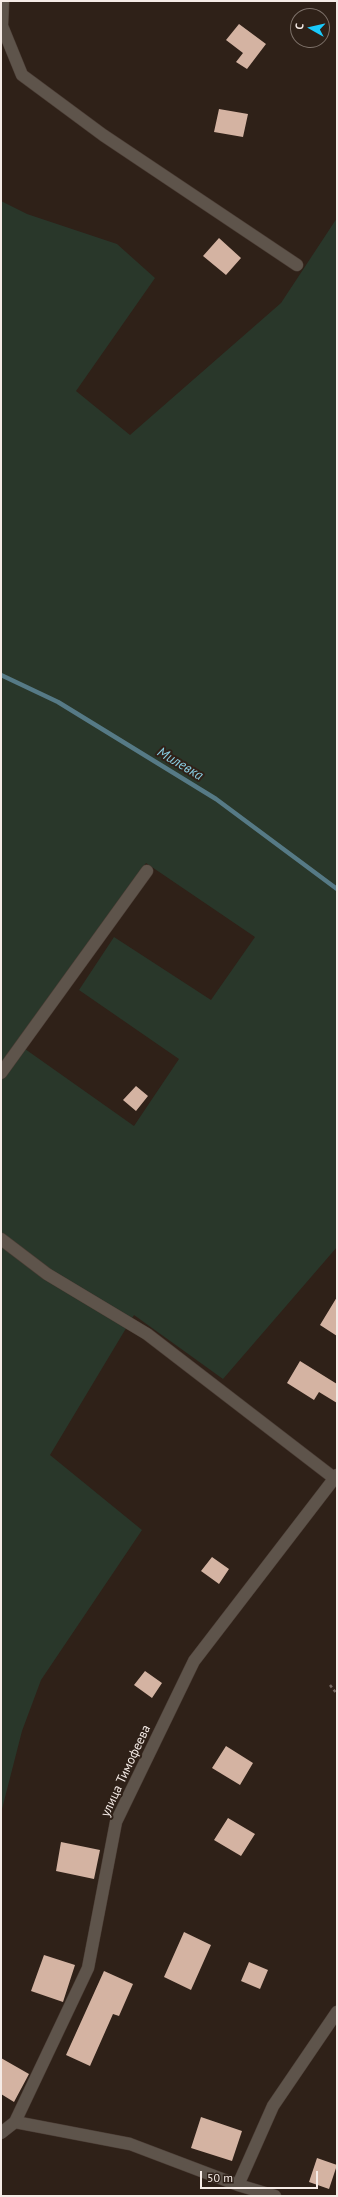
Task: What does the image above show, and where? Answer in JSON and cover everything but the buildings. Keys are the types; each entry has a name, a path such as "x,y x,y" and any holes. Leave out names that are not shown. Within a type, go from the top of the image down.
{"street":[{"path":"3,1 2,26 22,75 103,135 296,265"},
{"path":"1,1073 147,871"},
{"path":"1,1239 47,1274 147,1334 336,1477"},
{"name":"улица Тимофеева","path":"1,2133 15,2122 88,1968 116,1822 194,1661 336,1477"},
{"path":"238,2185 274,2106 337,2012"},
{"path":"15,2122 130,2144 238,2185 274,2196"}],"path":[{"path":"330,1685 337,1694"}],"green space":[{"path":"1,201 27,214 117,244 155,278 76,391 130,435 281,303 337,218 337,1247 223,1379 134,1315 50,1455 142,1530 41,1680 22,1731 1,1813","holes":["146,863 255,937 211,1000 114,937 79,990 179,1059 134,1126 18,1044"]}],"waterway":[{"name":"Милевка","path":"1,675 58,702 216,799 337,889"}]}
